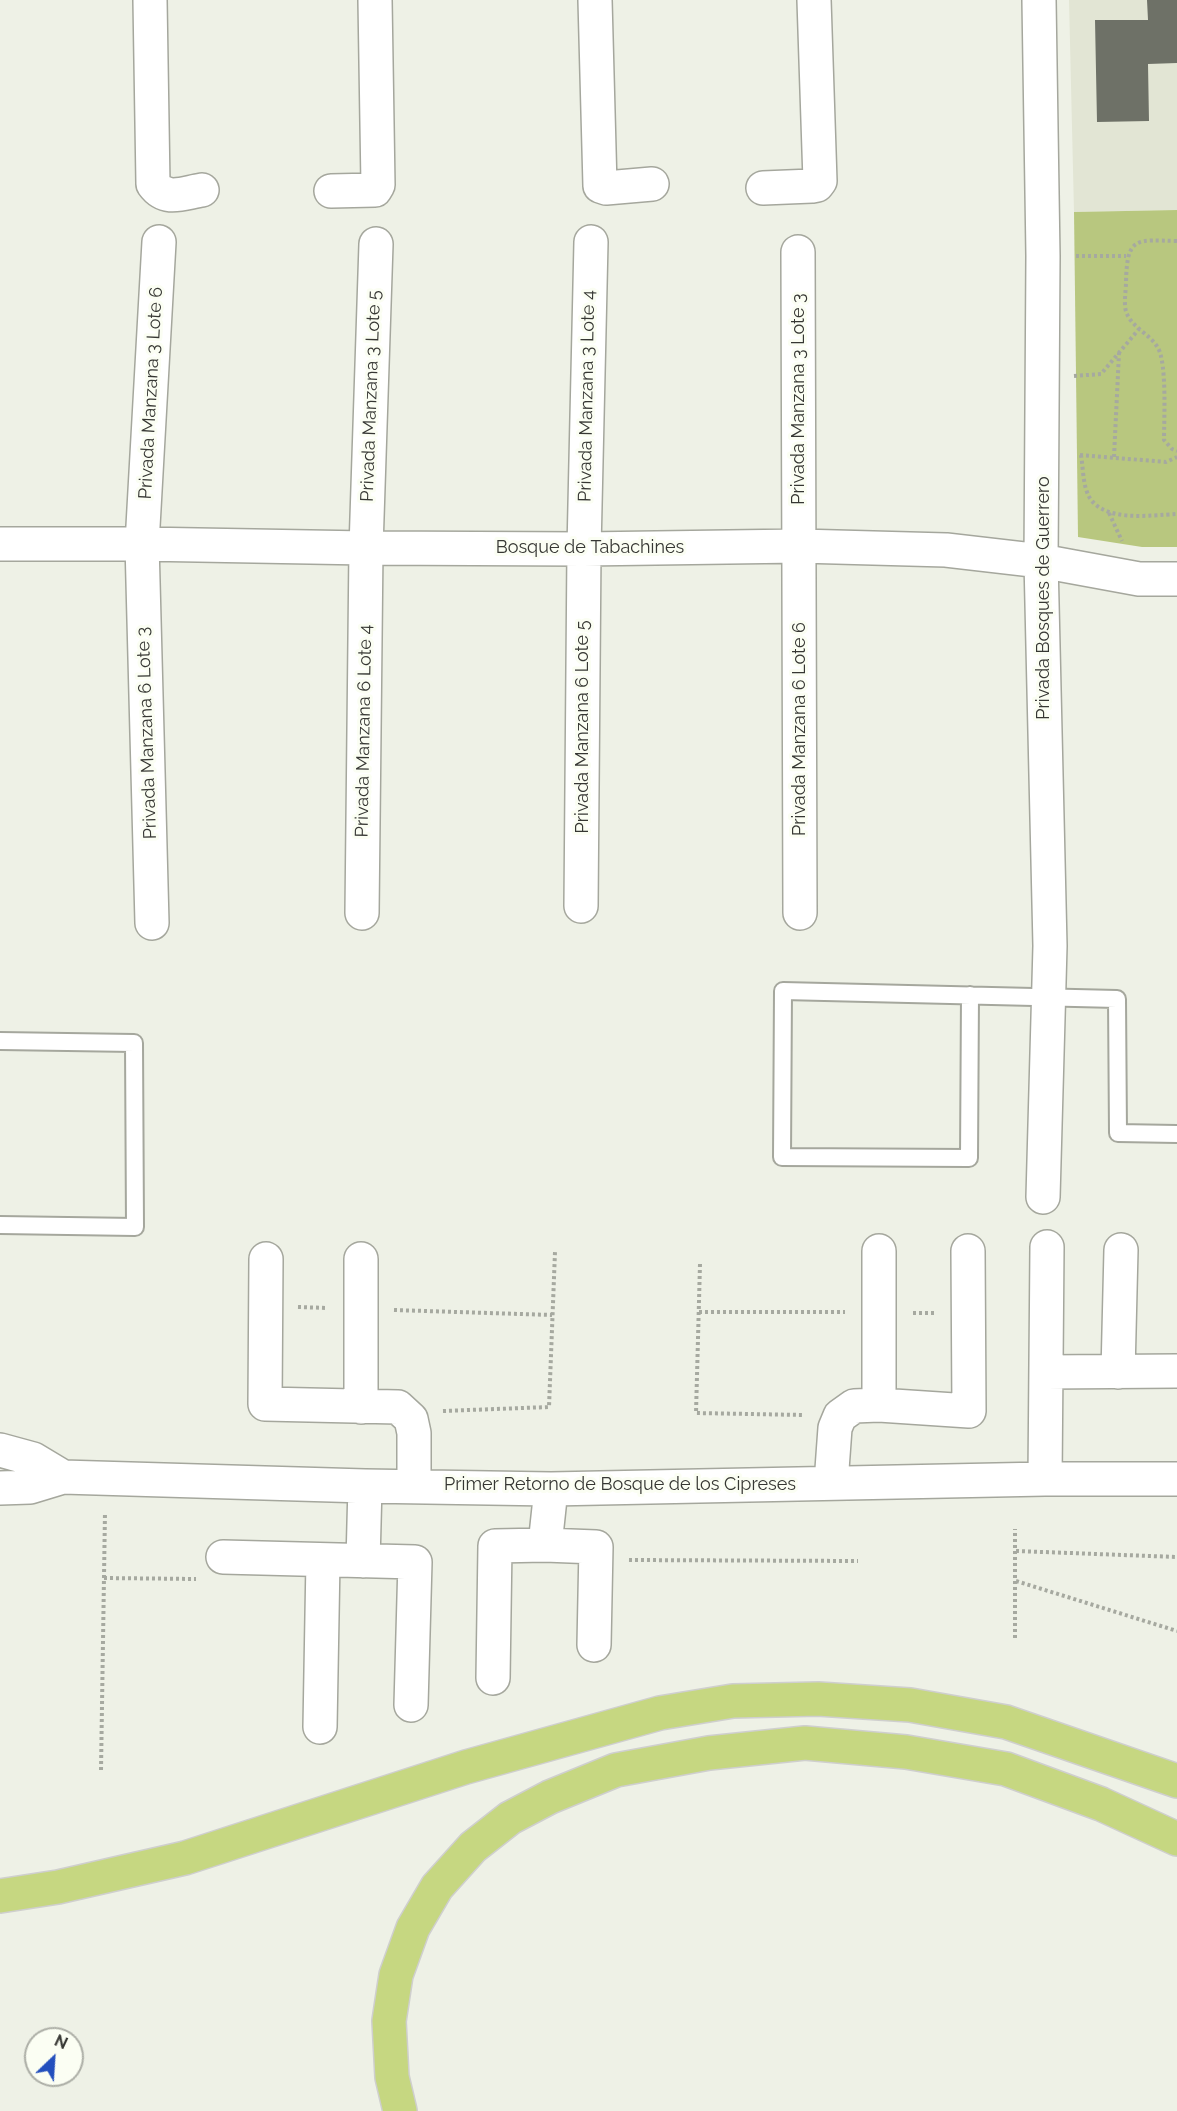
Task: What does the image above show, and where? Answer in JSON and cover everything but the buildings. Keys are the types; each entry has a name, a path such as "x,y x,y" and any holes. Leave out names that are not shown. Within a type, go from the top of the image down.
{"highway":[{"path":"0,1896 58,1887 185,1858 466,1767 660,1713 733,1701 818,1700 910,1705 984,1718 1006,1722 1177,1781"},
{"path":"400,2111 392,2077 389,2021 396,1974 413,1928 437,1887 473,1847 510,1818 550,1797 616,1770 709,1753 805,1743 906,1752 1006,1769 1101,1804 1177,1839"}],"street":[{"path":"150,0 153,184 159,192 170,196 202,190"},
{"path":"331,191 375,190 378,185 375,0"},
{"path":"596,0 600,186 606,188 652,184"},
{"path":"763,188 812,186 817,185 820,181 814,0"},
{"name":"Privada Bosques de Guerrero","path":"1039,0 1043,256 1041,561 1049,934 1043,1197"},
{"name":"Privada Manzana 3 Lote 6","path":"142,544 159,242"},
{"name":"Privada Manzana 3 Lote 4","path":"584,549 591,242"},
{"name":"Privada Manzana 3 Lote 5","path":"366,548 376,244"},
{"name":"Privada Manzana 3 Lote 3","path":"798,252 800,546"},
{"name":"Bosque de Tabachines","path":"0,544 584,549 800,546 946,550 1041,561 1139,579 1177,579"},
{"name":"Privada Manzana 6 Lote 3","path":"142,544 152,923"},
{"name":"Privada Manzana 6 Lote 6","path":"800,546 800,913"},
{"name":"Privada Manzana 6 Lote 4","path":"362,914 366,548"},
{"name":"Privada Manzana 6 Lote 5","path":"581,906 584,549"},
{"path":"1045,1479 1047,1247"},
{"path":"1118,1372 1121,1250"},
{"path":"879,1251 879,1405"},
{"path":"831,1483 835,1428 840,1416 854,1406 879,1405 969,1410 968,1251"},
{"path":"266,1259 265,1404 398,1407 411,1419 414,1433 414,1485"},
{"path":"361,1259 361,1407"},
{"path":"1046,1372 1177,1371"},
{"name":"Primer Retorno de Bosque de los Cipreses","path":"0,1450 33,1459 63,1477"},
{"name":"Primer Retorno de Bosque de los Cipreses","path":"0,1488 30,1487 63,1477 550,1489 1045,1479 1177,1479"},
{"path":"363,1561 365,1486"},
{"path":"545,1545 550,1489"},
{"path":"493,1678 495,1546 596,1547 594,1645"},
{"path":"320,1727 323,1560"},
{"path":"215,1568 323,1560 415,1562 411,1705"}],"lane":[{"path":"970,995 969,1158 782,1156 783,991 1048,996 1117,999 1118,1132 1177,1134"},
{"path":"0,1041 134,1042 135,1227 0,1226"}],"path":[{"path":"1177,241 1143,240 1133,246 1126,256 1125,312 1158,347 1162,361 1164,440 1177,452"},
{"path":"1043,256 1126,256"},
{"path":"1043,377 1101,374 1139,329"},
{"path":"1114,457 1119,353"},
{"path":"1043,454 1166,462 1177,457"},
{"path":"1082,455 1087,493 1095,504 1108,512 1128,516 1177,514"},
{"path":"398,1407 427,1412 549,1407 555,1252"},
{"path":"700,1264 696,1413 840,1416"},
{"path":"265,1307 552,1315"},
{"path":"699,1312 968,1313"},
{"path":"101,1770 106,1478"},
{"path":"1015,1638 1016,1529"},
{"path":"1016,1551 1177,1557"},
{"path":"596,1560 858,1561"},
{"path":"104,1578 215,1568"},
{"path":"1016,1581 1177,1631"}],"shaded area":[{"path":"1069,0 1177,0 1177,210 1074,212"}],"green space":[{"path":"1177,210 1177,547 1142,547 1078,537 1074,212"}]}
